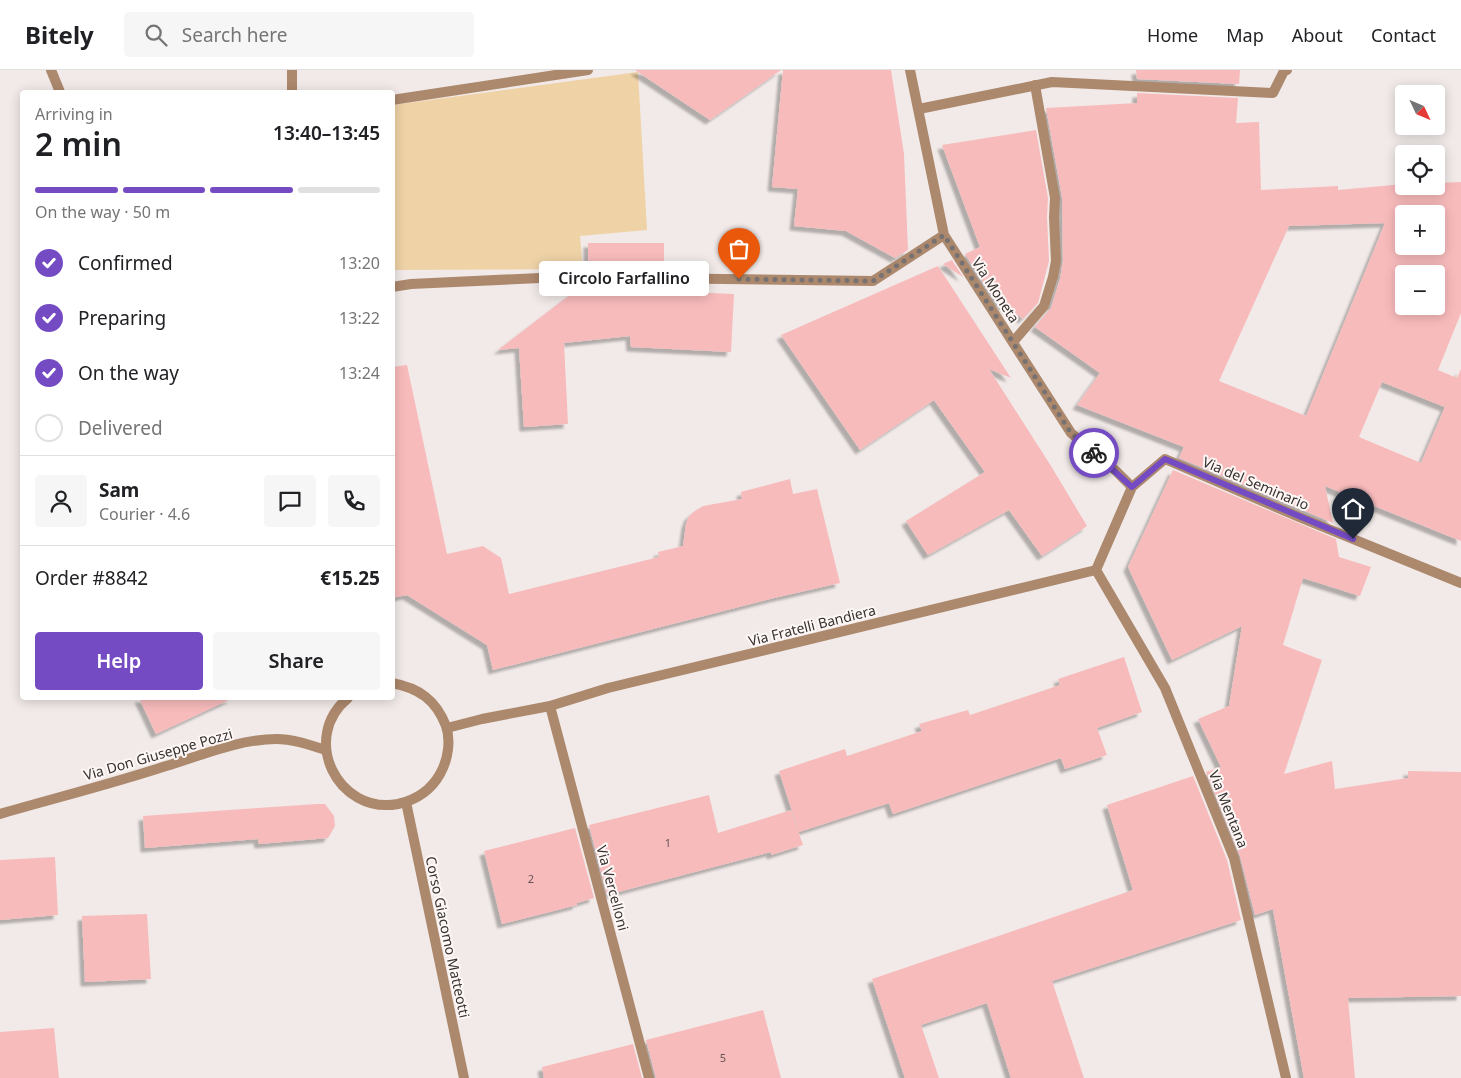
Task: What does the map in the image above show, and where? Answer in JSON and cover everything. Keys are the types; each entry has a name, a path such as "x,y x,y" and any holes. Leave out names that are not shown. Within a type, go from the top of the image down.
{"street":[{"path":"51,70 59,90"},
{"path":"292,70 292,90"},
{"path":"395,100 588,70"},
{"name":"Via Moneta","path":"910,70 944,235 1071,433 1132,487"},
{"path":"919,109 1052,82 1273,93 1286,70"},
{"path":"1013,342 1044,306 1056,261 1054,217 1056,198 1035,85"},
{"path":"395,287 411,284 561,276 873,281 944,235"},
{"name":"Via del Seminario","path":"1132,487 1165,459 1299,517 1461,583"},
{"path":"1096,570 1132,487"},
{"name":"Via Fratelli Bandiera","path":"447,728 550,706 608,688 1096,570"},
{"name":"Via Mentana","path":"1096,570 1165,688 1234,858 1286,1078"},
{"path":"345,700 332,716 327,732 326,750 330,768 340,784 354,796 370,803 388,805 406,802 423,794 436,780 445,764 448,746 447,728 438,710 426,696 409,686 395,684"},
{"name":"Via Vercelloni","path":"550,706 649,1078"},
{"name":"Via Don Giuseppe Pozzi","path":"0,814 251,741 277,739 300,742 326,750"},
{"name":"Corso Giacomo Matteotti","path":"406,802 464,1078"}],"shaded area":[{"path":"638,72 647,230 580,236 583,269 395,270 395,105"}],"building":[{"path":"635,70 781,70 710,120"},
{"path":"783,70 891,70 904,154 908,250 895,258 846,231 794,226 798,189 772,187"},
{"path":"1136,70 1240,70 1239,84 1137,79"},
{"path":"1137,93 1238,98 1236,123 1259,122 1261,190 1338,186 1338,190 1395,185 1395,195 1445,195 1445,183 1461,182 1461,313 1438,370 1457,378 1461,369 1461,541 1325,486 1333,523 1179,458 1184,447 1077,405 1100,373 1035,327 1051,308 1060,279 1063,261 1062,197 1046,108 1137,103","holes":["1385,223 1306,416 1219,381 1289,226","1382,382 1445,407 1421,463 1359,437"]},
{"path":"1036,130 1048,198 1049,261 1038,303 1023,319 993,298 965,254 980,247 942,145"},
{"path":"588,243 664,243 664,271 588,270"},
{"path":"952,260 963,277 943,264"},
{"path":"938,266 1011,378 989,369 1087,526 1042,556 1009,510 928,555 906,521 985,472 934,400 860,450 781,335"},
{"path":"584,284 663,285 663,291 734,294 731,352 631,347 630,336 564,343 568,424 524,427 519,348 498,350"},
{"path":"407,365 447,554 483,546 501,558 509,594 659,557 658,552 683,546 689,516 703,506 742,499 741,492 790,479 793,494 817,489 840,583 774,598 493,670 487,645 407,595 395,597 395,367"},
{"path":"1173,470 1336,539 1339,557 1371,567 1360,596 1303,578 1283,645 1322,660 1284,774 1332,761 1335,789 1408,778 1408,771 1461,772 1461,996 1348,998 1355,1078 1304,1078 1273,909 1255,915 1240,856 1206,772 1221,767 1198,719 1229,706 1242,626 1172,660 1128,567"},
{"path":"1124,657 1142,712 1097,728 1107,755 1065,769 1061,758 893,814 889,803 799,832 779,771 845,749 847,756 922,731 919,724 968,710 970,715 1060,685 1058,679"},
{"path":"140,700 229,700 156,734"},
{"path":"1193,776 1227,860 1241,920 1052,981 1084,1078 1011,1078 987,1003 921,1025 939,1078 905,1078 872,979 1133,890 1107,805"},
{"path":"709,795 718,833 791,810 803,845 771,855 771,852 607,895 589,825"},
{"path":"325,804 334,816 335,826 328,838 259,844 258,839 145,848 143,816"},
{"path":"575,828 594,898 577,903 577,905 502,924 484,851"},
{"path":"55,857 58,915 0,920 0,860"},
{"path":"147,914 151,979 85,982 82,916"},
{"path":"763,1010 781,1078 656,1078 646,1040"},
{"path":"54,1028 59,1078 0,1078 0,1032"},
{"path":"633,1044 642,1078 544,1078 542,1067"}],"way so far":[{"path":"739,279 873,281 944,235 1071,433 1094,453"}],"place":[{"name":"Circolo Farfallino","path":"739,279"}],"route":[{"path":"1094,453 1132,487 1165,459 1353,539"}]}
